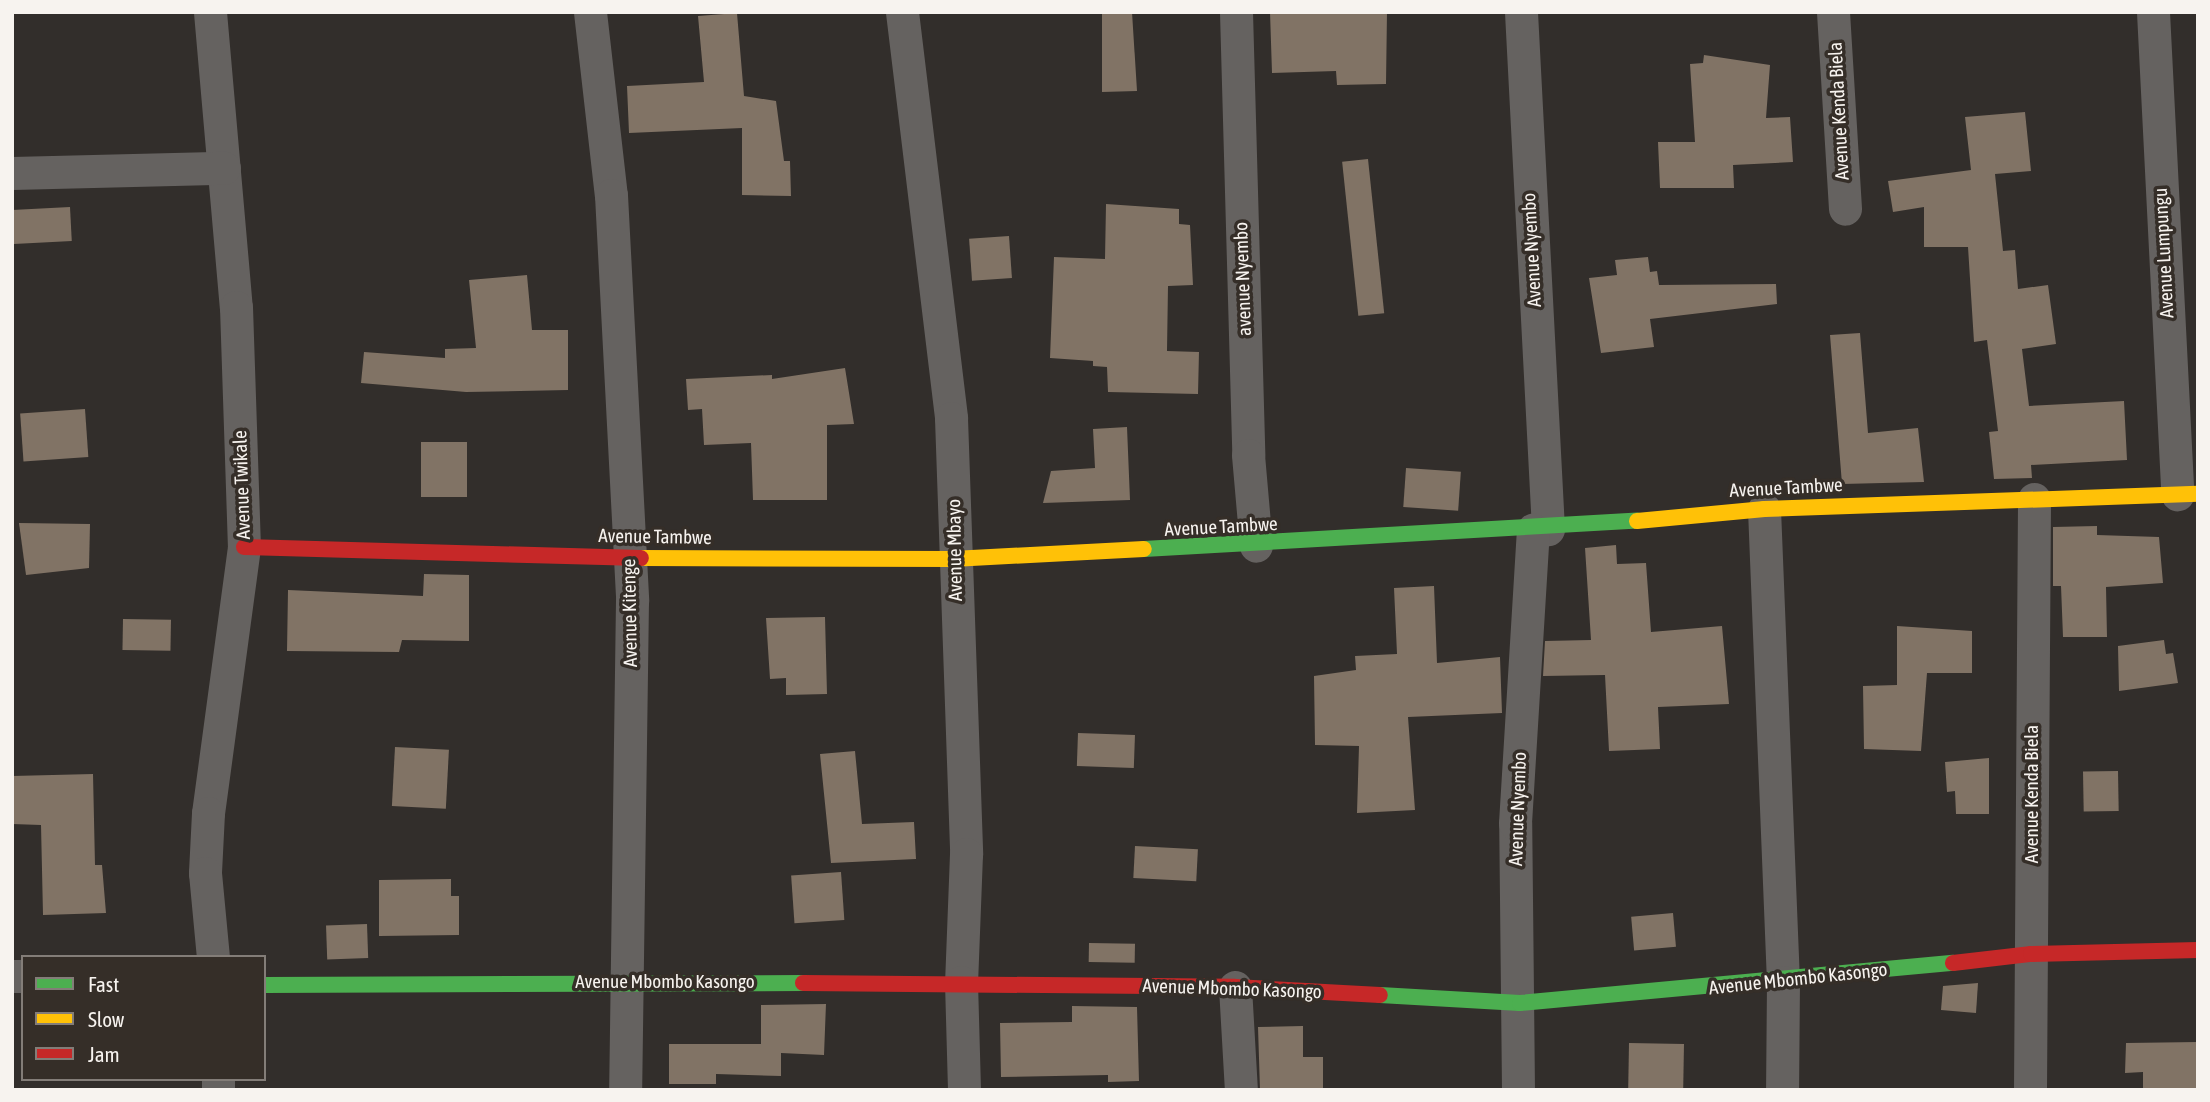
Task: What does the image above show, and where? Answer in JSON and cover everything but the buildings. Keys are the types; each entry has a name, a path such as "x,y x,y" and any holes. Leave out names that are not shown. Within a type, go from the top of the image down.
{"street":[{"name":"Avenue Twikale","path":"210,12 236,307 244,547 208,813 205,873 213,955"},
{"name":"Avenue Kitenge","path":"590,12 611,195 629,558 628,981 625,1090"},
{"name":"Avenue Mbayo","path":"902,12 951,418 953,559 966,854 961,982 964,1090"},
{"name":"avenue Nyembo","path":"1236,12 1248,455 1256,546"},
{"name":"Avenue Nyembo","path":"1518,1090 1520,1003 1515,823 1540,529 1521,12"},
{"name":"Avenue Kenda Biela","path":"1833,12 1845,209"},
{"name":"Avenue Lumpungu","path":"2153,12 2187,494"},
{"path":"12,173 224,168"},
{"name":"Avenue Tambwe","path":"244,547 629,558 953,559 1256,546 1540,529 1764,509 2187,494"},
{"name":"Avenue Kenda Biela","path":"2030,1090 2034,499"},
{"path":"1764,509 1783,982 1782,1090"},
{"name":"Avenue Mbombo Kasongo","path":"266,985 628,981 961,982 1236,987 1520,1003 1783,982 2031,954 2198,950"},
{"path":"1236,987 1241,1090"}],"traffic: fast":[{"path":"1144,549 1637,521"},
{"path":"1380,995 1520,1003 1953,963"},
{"path":"266,985 803,983"}],"traffic: slow":[{"path":"1637,521 1764,509 2198,494"},
{"path":"641,558 953,559 1144,549"}],"traffic: jam":[{"path":"244,547 641,558"},
{"path":"1953,963 2031,954 2198,950"},
{"path":"803,983 1235,987 1380,995"}]}
